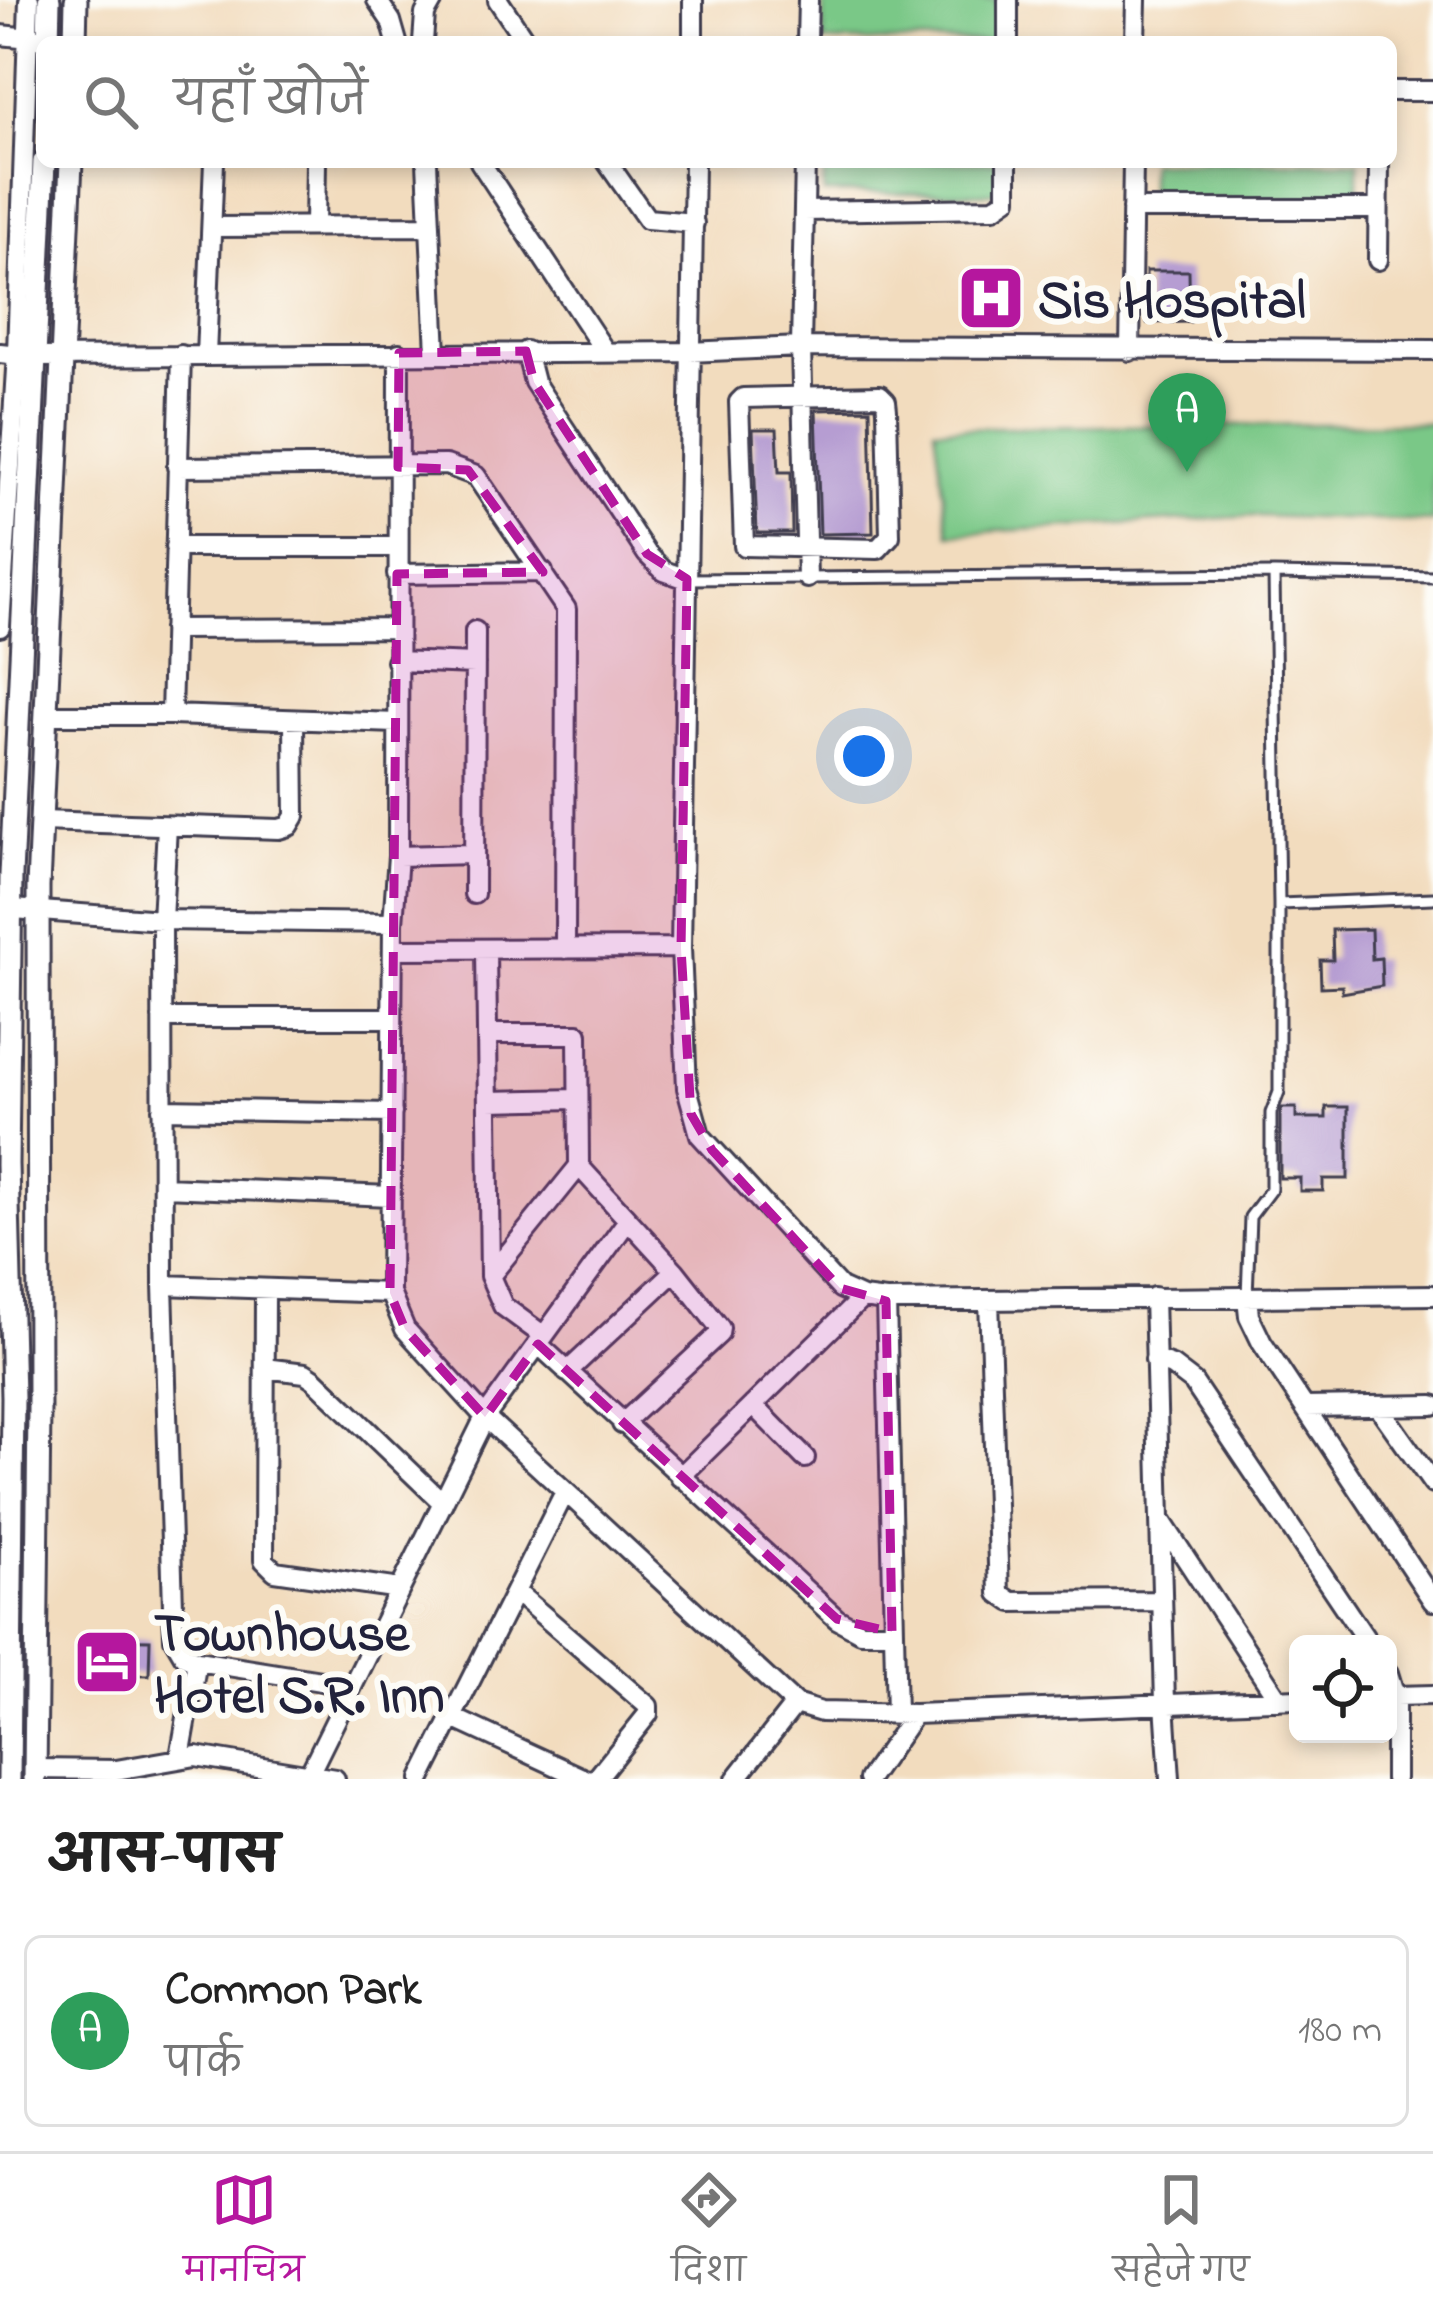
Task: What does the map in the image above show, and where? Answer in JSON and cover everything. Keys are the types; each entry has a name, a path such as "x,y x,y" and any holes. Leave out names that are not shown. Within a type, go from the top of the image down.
{"street":[{"path":"29,0 52,36"},
{"path":"50,0 54,36"},
{"path":"56,36 76,0"},
{"path":"377,0 395,36"},
{"path":"423,36 425,14 433,0"},
{"path":"498,0 522,36"},
{"path":"693,0 693,36"},
{"path":"807,36 808,0"},
{"path":"1008,0 1008,36"},
{"path":"1135,36 1136,0"},
{"path":"0,35 36,38"},
{"path":"1397,91 1433,91"},
{"path":"0,627 18,354 39,168"},
{"path":"43,168 18,354 6,908 13,1397 6,1773 127,1768 180,1757 335,1779"},
{"path":"35,1774 39,908 70,168"},
{"path":"206,356 214,168"},
{"path":"315,226 316,168"},
{"path":"427,168 436,353"},
{"path":"484,168 604,350"},
{"path":"611,168 647,219 694,223"},
{"path":"694,168 681,949 687,1088 700,1135 840,1288 862,1298 1433,1295"},
{"path":"805,168 801,346 807,578"},
{"path":"804,212 994,208 1007,200 1007,168"},
{"path":"1130,351 1133,168"},
{"path":"1378,260 1379,168"},
{"path":"1132,209 1378,209"},
{"path":"212,227 430,226"},
{"path":"18,354 689,352 801,346 1433,350"},
{"path":"526,351 534,382 646,554 664,571 687,579"},
{"path":"399,353 398,856 393,923 390,1293 405,1329 484,1417 795,1704 821,1712 905,1714 1289,1700"},
{"path":"170,715 181,355"},
{"path":"880,395 886,400 890,536 878,549 748,548 742,542 738,409 743,398 802,397 880,395"},
{"path":"177,467 446,465 476,476 566,609 566,949"},
{"path":"175,548 397,547"},
{"path":"397,574 543,572"},
{"path":"173,628 397,628"},
{"path":"474,894 475,631"},
{"path":"396,661 476,664"},
{"path":"46,716 397,723"},
{"path":"41,821 289,826 295,816 294,722"},
{"path":"167,826 162,920 163,1285 174,1639 184,1656 197,1660 352,1686"},
{"path":"398,856 472,854"},
{"path":"6,908 162,920 393,923"},
{"path":"393,949 681,949"},
{"path":"486,949 490,1276 503,1306 622,1424 845,1626 861,1632 892,1632"},
{"path":"162,1018 392,1018"},
{"path":"487,1034 578,1034 579,1166 490,1276"},
{"path":"488,1101 578,1100"},
{"path":"163,1109 392,1113"},
{"path":"579,1166 675,1271 716,1321 719,1334 622,1424"},
{"path":"164,1187 391,1196"},
{"path":"309,1774 484,1417 628,1220"},
{"path":"567,1372 675,1271"},
{"path":"163,1285 390,1293"},
{"path":"265,1291 262,1548 268,1568 400,1589"},
{"path":"1247,1297 1254,1329 1433,1601"},
{"path":"680,1477 862,1298"},
{"path":"1154,1298 1170,1779"},
{"path":"988,1300 999,1593 1012,1602 1162,1601"},
{"path":"869,1779 905,1714 892,1632 886,1301"},
{"path":"1155,1360 1192,1382 1363,1635"},
{"path":"265,1368 314,1378 443,1503"},
{"path":"753,1405 805,1458"},
{"path":"1305,1407 1433,1405"},
{"path":"1378,1406 1433,1484"},
{"path":"421,1779 565,1492"},
{"path":"1160,1519 1289,1700"},
{"path":"516,1592 642,1696 648,1706 648,1714 596,1779"},
{"path":"180,1757 197,1660"},
{"path":"1397,1696 1433,1694"},
{"path":"736,1779 795,1704"},
{"path":"452,1718 586,1779"},
{"path":"1394,1743 1395,1779"}],"lane":[{"path":"1247,1297 1250,1217 1271,1189 1271,1113 1279,1092 1274,574"},
{"path":"687,579 1433,577"},
{"path":"1279,904 1433,898"}],"highlighted area":[{"path":"526,351 534,382 647,554 687,579 681,948 691,1114 712,1150 840,1288 886,1301 892,1632 837,1619 538,1344 485,1417 405,1329 390,1293 397,574 543,572 468,470 398,467 399,353"}],"green space":[{"path":"823,0 997,0 998,36 824,36"},
{"path":"824,168 998,168 998,193 824,193"},
{"path":"1149,168 1358,168 1358,201 1149,199"},
{"path":"1433,423 1433,522 1256,516 949,534 935,428"}],"building":[{"path":"983,270 1004,271 1000,316 980,315"},
{"path":"1146,271 1189,271 1190,322 1147,323"},
{"path":"870,409 873,533 820,534 816,410"},
{"path":"753,429 777,429 779,472 791,472 792,533 757,533"},
{"path":"1371,929 1372,959 1381,958 1382,986 1342,993 1342,986 1321,987 1320,960 1333,960 1332,930"},
{"path":"1326,1107 1348,1107 1348,1179 1323,1179 1323,1191 1300,1191 1300,1178 1280,1178 1282,1108 1296,1108 1296,1118 1326,1118"},
{"path":"83,1639 150,1640 149,1675 83,1674"}],"place":[{"name":"Sis Hospital","path":"991,298"},
{"name":"Common Park","path":"1187,472"},
{"name":"Townhouse Hotel S.R. Inn","path":"107,1662"}]}
